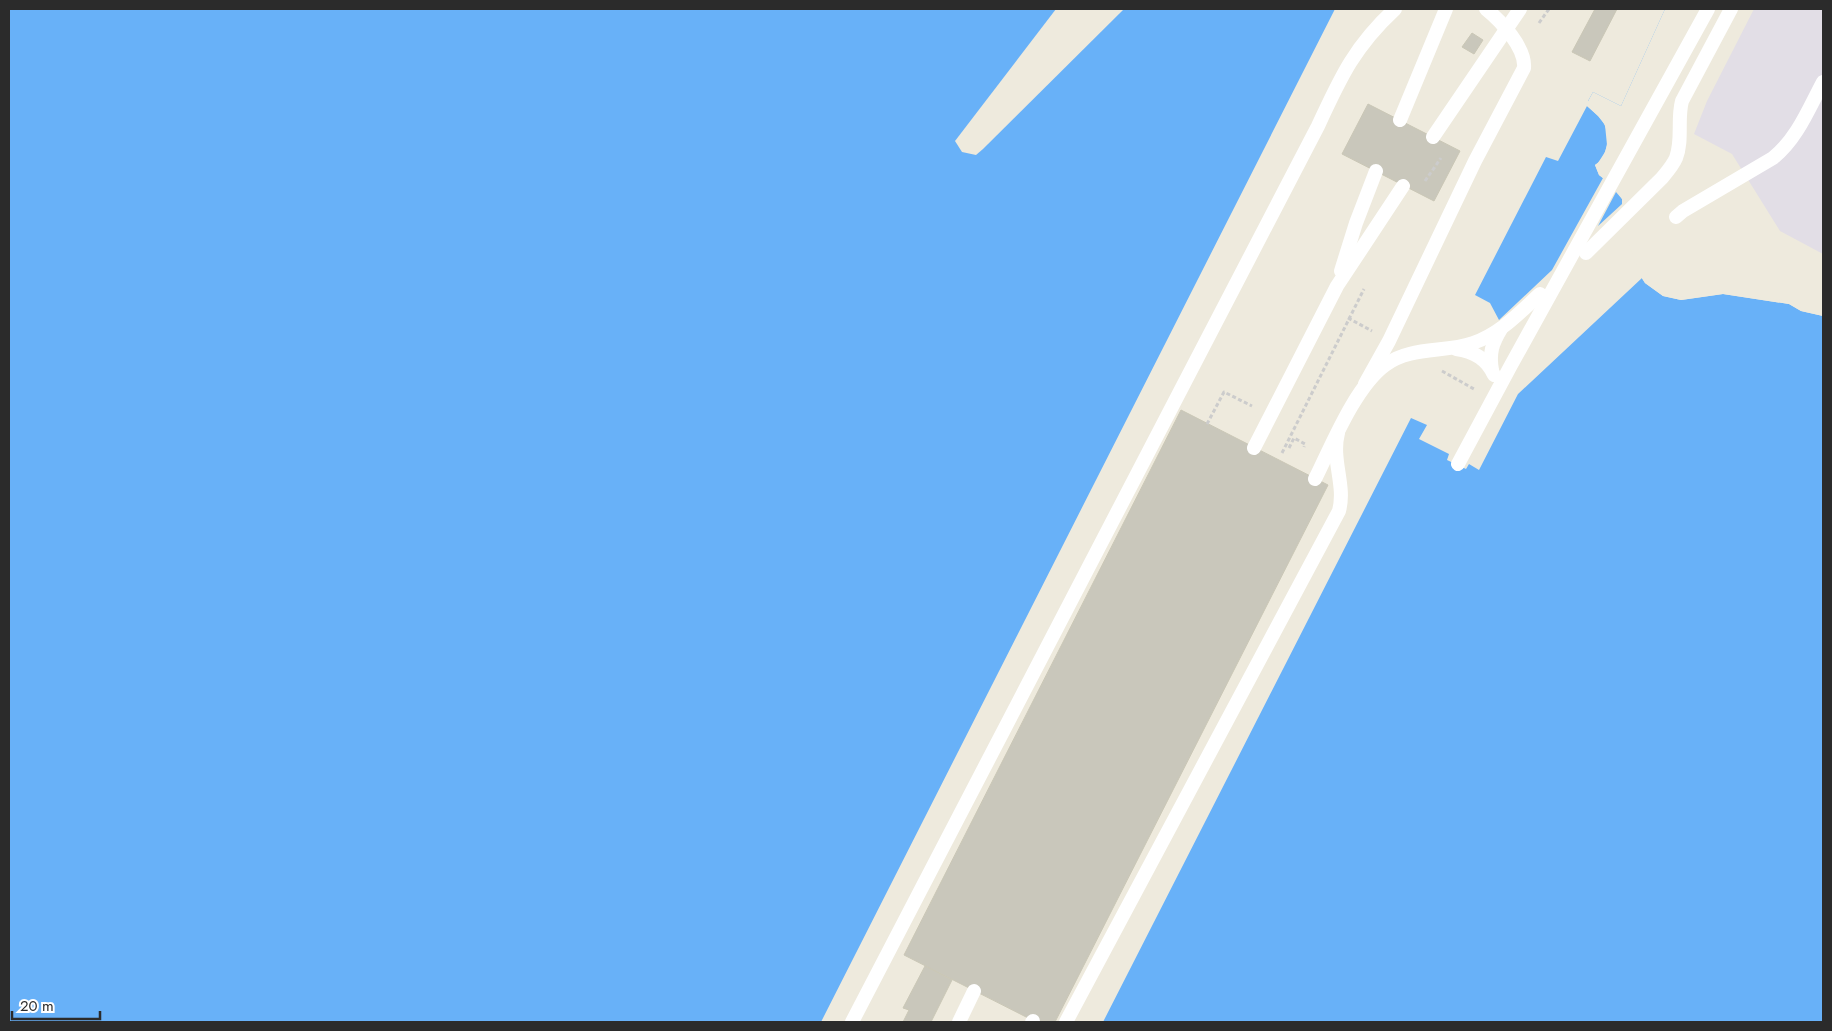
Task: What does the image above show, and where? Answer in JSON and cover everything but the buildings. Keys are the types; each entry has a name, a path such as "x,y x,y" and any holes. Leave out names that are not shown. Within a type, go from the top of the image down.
{"lane":[{"path":"852,1022 1318,126 1338,83 1359,47 1378,24 1395,9"},
{"path":"1400,120 1446,9"},
{"path":"1316,479 1338,433 1389,341 1475,161 1510,91 1522,72 1524,58 1496,16 1486,9"},
{"path":"1490,9 1499,9"},
{"path":"1433,137 1520,9"},
{"path":"1458,464 1510,366 1708,9"},
{"path":"1586,253 1662,178 1673,164 1678,150 1679,117 1682,101 1731,9"},
{"path":"1676,217 1767,162 1782,150 1798,129 1823,82"},
{"path":"1337,286 1356,224 1376,171"},
{"path":"1254,448 1337,286 1403,186"},
{"path":"1453,348 1478,341 1496,333 1540,294"},
{"path":"1365,384 1385,365 1404,356 1443,348 1453,348 1475,354 1487,363 1494,376 1490,352 1492,343 1501,329"},
{"path":"1066,1022 1339,511 1341,492 1335,452 1338,433"},
{"path":"959,1022 974,991"}],"path":[{"path":"1282,453 1348,318"},
{"path":"1208,424 1224,392 1270,416"},
{"path":"1289,448 1294,438 1305,444 1302,451"}],"shaded area":[{"path":"1754,9 1823,9 1823,254 1780,231 1732,154 1694,134 1707,101"}],"water":[{"path":"9,9 1665,9 1621,106 1593,92 1586,105 1597,114 1605,126 1607,142 1605,153 1595,165 1599,175 1614,187 1622,199 1625,238 1631,262 1645,283 1663,296 1681,300 1723,294 1789,304 1801,311 1823,316 1823,1022 9,1022"}],"pier":[{"path":"1056,9 1124,9 983,149 976,155 962,152 955,141"},
{"path":"1335,9 1665,9 1621,106 1593,92 1588,101 1607,124 1610,145 1607,154 1598,166 1601,173 1615,186 1624,198 1628,238 1634,261 1647,281 1664,294 1681,297 1723,292 1790,301 1802,308 1823,313 1823,316 1801,311 1789,304 1723,294 1681,300 1663,296 1645,283 1642,278 1518,394 1479,470 1469,464 1466,469 1447,460 1449,454 1419,439 1427,425 1411,418 1103,1022 821,1022","holes":["1587,106 1605,125 1607,145 1605,152 1595,165 1599,175 1603,178 1552,270 1499,320 1490,303 1475,295 1546,157 1558,161","1616,192 1622,199 1622,204 1598,226"]}]}
